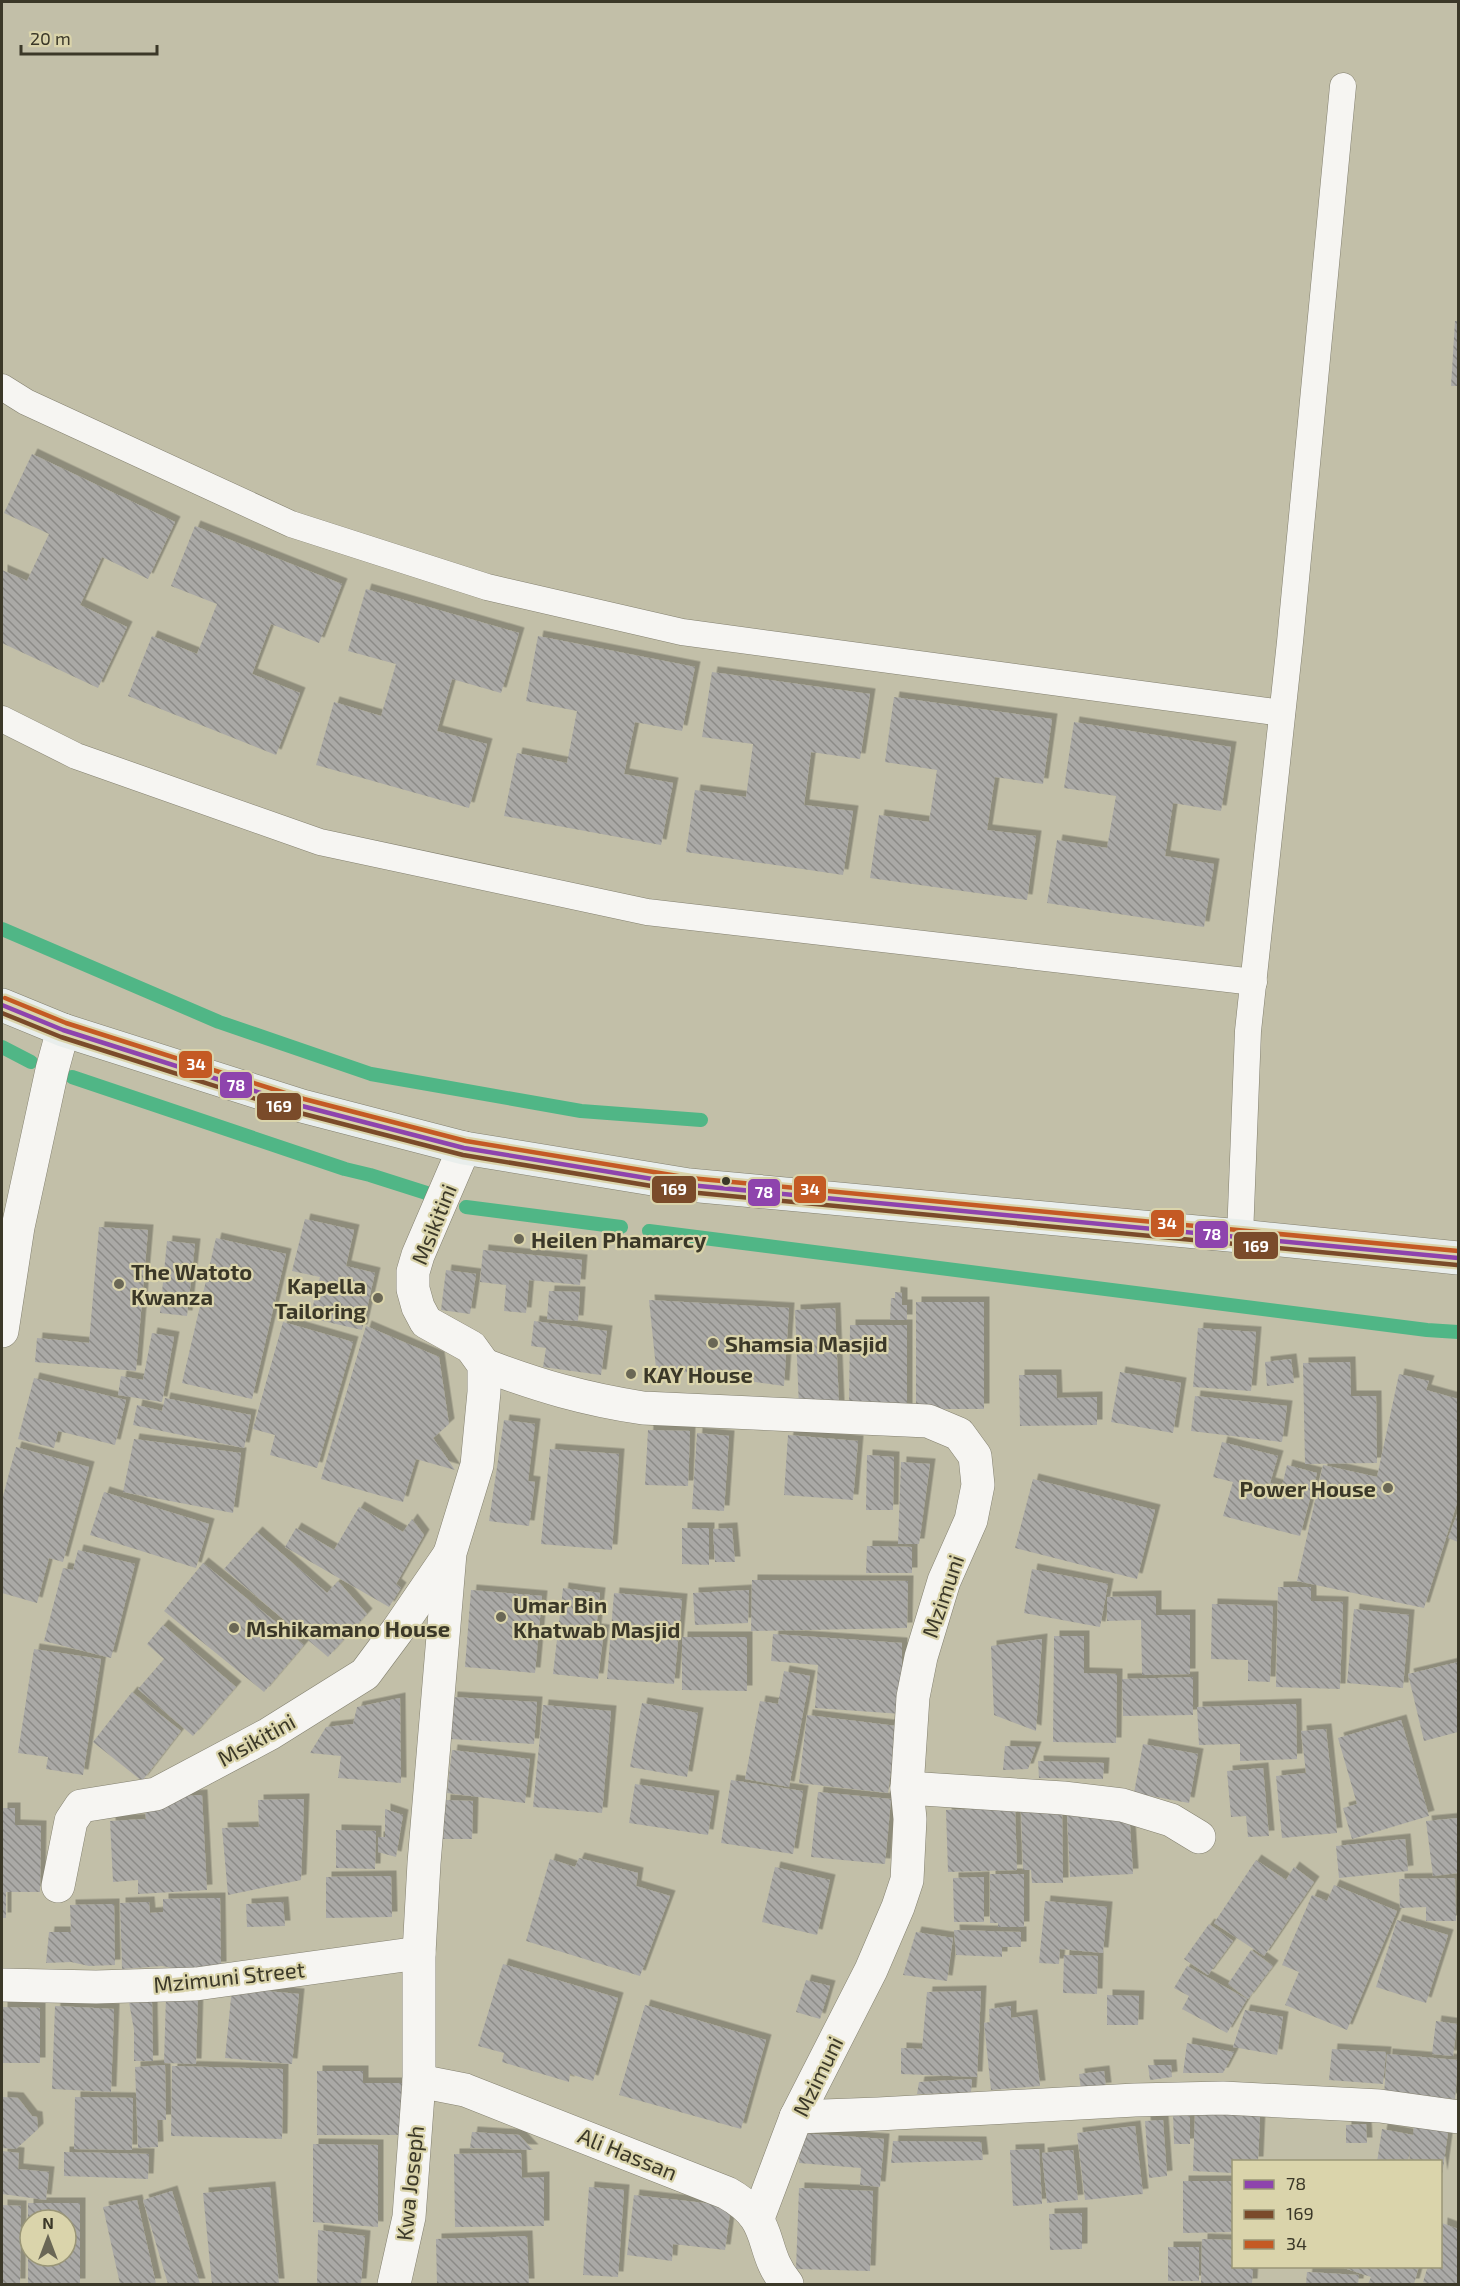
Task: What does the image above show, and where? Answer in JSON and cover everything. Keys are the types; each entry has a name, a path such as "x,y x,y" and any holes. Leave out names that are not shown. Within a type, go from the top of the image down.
{"main road":[{"path":"2,1005 63,1030 302,1106 464,1148 689,1185 1458,1258"}],"street":[{"path":"2,1331 18,1227 52,1070 63,1030"},
{"name":"Msikitini","path":"419,2081 419,1953 424,1863 450,1553 477,1465 484,1392 484,1365 471,1347 426,1322 418,1307 413,1289 413,1272 418,1255 464,1148"},
{"name":"Mzimuni","path":"484,1365 544,1387 597,1401 632,1406 928,1421 959,1434 975,1456 978,1485 971,1520 944,1581 921,1657 913,1697 907,1788 910,1819 907,1880 871,1970 796,2116 758,2218"},
{"name":"Msikitini","path":"58,1886 71,1821 81,1806 156,1794 269,1734 365,1674 450,1553"},
{"path":"907,1788 1063,1798 1122,1805 1171,1820 1199,1837"},
{"name":"Mzimuni Street","path":"2,1985 96,1988 196,1984 419,1953"},
{"name":"Ali Hassan","path":"419,2081 465,2090 727,2193 744,2203 758,2218 770,2256 779,2275 787,2284"},
{"name":"Kwa Joseph","path":"394,2284 409,2217 419,2081"},
{"path":"796,2116 1223,2098 1380,2106 1458,2117"}],"lane":[{"path":"1240,1236 1248,1031 1282,713 1343,86"},
{"path":"2,387 26,402 291,524 487,586 682,632 1282,713"},
{"path":"2,719 76,756 320,842 635,909 1254,982"}],"building":[{"path":"1455,321 1458,321 1458,386 1451,386"},
{"path":"32,454 175,522 148,579 102,557 80,605 127,627 98,688 2,643 2,570 27,581 49,534 4,513"},
{"path":"195,526 342,584 319,643 271,624 252,674 300,693 276,755 128,696 152,636 197,654 217,604 171,586"},
{"path":"366,589 519,633 501,693 452,679 437,731 487,744 469,808 316,765 334,702 381,716 396,664 348,651"},
{"path":"538,636 695,667 682,731 635,722 624,774 673,783 661,845 504,816 517,753 567,763 577,711 526,701"},
{"path":"712,672 870,694 860,759 811,752 804,805 853,811 843,875 686,852 695,790 746,797 753,744 702,737"},
{"path":"894,697 1052,719 1043,784 995,777 987,830 1036,836 1027,900 870,878 879,815 929,822 937,770 885,762"},
{"path":"1074,722 1231,747 1221,811 1173,803 1165,856 1214,864 1204,927 1047,903 1057,840 1107,848 1116,796 1064,788"},
{"path":"305,1219 354,1230 346,1266 375,1273 362,1330 310,1318 320,1277 292,1271"},
{"name":"The Watoto Kwanza","path":"99,1227 148,1230 136,1371 35,1362 37,1338 89,1343"},
{"path":"216,1238 286,1254 252,1399 182,1383"},
{"path":"167,1241 195,1244 187,1316 160,1313"},
{"path":"483,1250 582,1260 580,1285 529,1280 526,1313 504,1311 506,1285 480,1282"},
{"path":"446,1270 476,1274 470,1314 441,1310"},
{"path":"549,1291 580,1292 578,1321 547,1319"},
{"path":"895,1292 902,1293 902,1305 907,1305 907,1320 890,1320 891,1298 895,1298"},
{"path":"649,1300 789,1308 784,1386 656,1368"},
{"path":"916,1302 984,1302 984,1409 916,1409"},
{"path":"835,1308 839,1406 799,1408 795,1310"},
{"path":"534,1321 607,1331 601,1375 543,1367 546,1348 531,1346"},
{"path":"283,1322 353,1342 317,1468 270,1455 275,1435 253,1429"},
{"path":"850,1325 907,1325 907,1410 849,1409"},
{"path":"366,1326 439,1357 449,1424 433,1438 455,1470 416,1459 403,1502 321,1479"},
{"path":"1198,1328 1256,1332 1251,1391 1193,1387"},
{"path":"152,1333 174,1337 162,1402 118,1395 121,1376 143,1380"},
{"path":"1291,1359 1294,1383 1267,1386 1265,1362"},
{"name":"Power House","path":"1350,1362 1351,1396 1376,1396 1377,1463 1305,1464 1303,1363"},
{"path":"1120,1372 1181,1383 1173,1433 1111,1422"},
{"name":"Power House","path":"1399,1374 1429,1381 1426,1390 1458,1399 1458,1500 1424,1608 1297,1581 1323,1465 1377,1477"},
{"path":"1019,1375 1056,1375 1057,1398 1097,1397 1097,1425 1020,1426"},
{"path":"34,1378 126,1400 115,1445 58,1431 54,1448 18,1439"},
{"path":"1195,1396 1287,1406 1282,1442 1191,1431"},
{"path":"165,1398 251,1415 244,1448 133,1425 137,1405 162,1411"},
{"path":"504,1420 535,1424 528,1481 535,1482 529,1526 489,1521"},
{"path":"648,1430 690,1431 688,1486 645,1485"},
{"path":"697,1433 729,1436 724,1511 692,1509"},
{"path":"788,1435 858,1441 853,1500 784,1495"},
{"path":"134,1439 241,1453 233,1513 123,1492"},
{"path":"1222,1442 1278,1456 1270,1483 1282,1486 1287,1465 1317,1473 1300,1536 1223,1516 1233,1482 1213,1477"},
{"path":"16,1447 89,1467 63,1562 49,1558 37,1603 2,1593 2,1500"},
{"path":"550,1449 619,1454 612,1550 541,1544"},
{"path":"867,1455 894,1457 893,1510 866,1510"},
{"path":"901,1462 930,1464 919,1544 898,1544"},
{"path":"1033,1479 1155,1510 1137,1579 1015,1548"},
{"path":"104,1492 209,1524 196,1568 90,1535"},
{"path":"359,1507 403,1532 412,1519 424,1535 396,1584 401,1588 389,1607 285,1547 296,1528 334,1550"},
{"path":"1458,1512 1458,1542 1448,1538"},
{"path":"682,1528 709,1528 709,1565 682,1564"},
{"path":"732,1528 735,1562 715,1562 713,1529"},
{"path":"257,1532 327,1593 338,1581 367,1614 328,1657 224,1569"},
{"path":"867,1546 912,1547 912,1573 866,1573"},
{"path":"78,1550 135,1564 111,1658 44,1641 63,1568 73,1570"},
{"name":"Mshikamano House","path":"203,1563 304,1645 264,1692 164,1611"},
{"path":"1032,1569 1108,1584 1100,1627 1024,1613"},
{"path":"752,1580 908,1581 907,1628 751,1631"},
{"path":"1278,1587 1311,1587 1311,1601 1343,1602 1340,1689 1276,1687"},
{"path":"563,1588 600,1593 596,1629 604,1630 598,1679 553,1674"},
{"path":"471,1590 542,1596 535,1673 465,1667"},
{"path":"749,1590 748,1623 695,1625 693,1593"},
{"path":"614,1593 682,1599 674,1684 607,1679"},
{"path":"1156,1596 1156,1615 1190,1615 1190,1674 1142,1675 1141,1620 1107,1621 1107,1597"},
{"path":"1212,1604 1273,1606 1270,1682 1248,1681 1248,1660 1211,1659"},
{"path":"1354,1609 1409,1615 1403,1688 1347,1683"},
{"path":"163,1625 236,1687 193,1736 138,1689 164,1659 147,1644"},
{"path":"773,1634 902,1643 902,1714 815,1708 818,1665 771,1661"},
{"path":"1054,1636 1084,1636 1084,1673 1117,1674 1116,1743 1053,1742"},
{"path":"682,1637 747,1637 747,1691 682,1690"},
{"path":"1042,1639 1036,1731 994,1715 991,1646"},
{"path":"34,1649 101,1659 83,1775 46,1769 48,1757 18,1753"},
{"path":"1458,1662 1458,1732 1424,1741 1408,1674"},
{"path":"784,1671 810,1676 789,1787 745,1779 760,1701 778,1704"},
{"path":"1193,1677 1193,1715 1123,1716 1122,1679"},
{"path":"132,1692 181,1731 142,1781 93,1742"},
{"path":"452,1697 537,1702 534,1744 450,1739"},
{"path":"400,1698 401,1783 338,1778 341,1756 310,1753 326,1727 353,1724 357,1707"},
{"path":"642,1703 698,1713 687,1777 630,1767"},
{"path":"1296,1704 1297,1759 1240,1761 1240,1744 1199,1745 1197,1707"},
{"path":"543,1705 611,1711 602,1813 533,1807"},
{"path":"807,1715 897,1726 888,1793 799,1783"},
{"path":"1401,1720 1429,1816 1352,1839 1343,1808 1357,1804 1338,1738"},
{"path":"1326,1729 1337,1833 1282,1838 1276,1776 1306,1773 1301,1731"},
{"path":"1143,1744 1198,1754 1189,1803 1134,1793"},
{"path":"1005,1746 1036,1747 1028,1769 1003,1770"},
{"path":"452,1750 530,1759 525,1803 447,1793"},
{"path":"1038,1761 1104,1763 1103,1779 1039,1778"},
{"path":"1263,1768 1269,1836 1248,1837 1246,1816 1231,1817 1227,1771"},
{"path":"731,1780 803,1791 793,1854 721,1843"},
{"path":"635,1784 714,1796 708,1835 629,1823"},
{"path":"818,1792 891,1799 885,1864 811,1857"},
{"path":"202,1795 207,1890 138,1894 138,1880 113,1882 110,1821 146,1819 144,1798"},
{"path":"304,1799 301,1880 228,1895 222,1828 259,1827 258,1800"},
{"path":"445,1800 473,1801 472,1839 443,1839"},
{"path":"2,1808 15,1808 15,1825 41,1826 40,1892 6,1892 6,1918 2,1918"},
{"path":"1015,1808 1017,1870 948,1872 946,1810"},
{"path":"385,1809 403,1815 396,1857 378,1852 378,1837 385,1837"},
{"path":"1062,1809 1063,1883 1032,1883 1031,1870 1023,1870 1021,1810"},
{"path":"1129,1810 1133,1874 1070,1877 1067,1814"},
{"path":"1458,1818 1458,1873 1433,1876 1426,1821"},
{"path":"336,1830 376,1831 375,1869 336,1868"},
{"path":"1405,1839 1408,1871 1339,1878 1336,1846"},
{"path":"579,1858 638,1873 636,1886 670,1896 640,1976 526,1941 550,1859 575,1867"},
{"path":"1256,1860 1286,1880 1294,1867 1314,1882 1264,1956 1214,1923"},
{"path":"775,1867 830,1880 817,1935 762,1922"},
{"path":"990,1874 1024,1874 1024,1927 998,1927 998,1923 990,1923"},
{"path":"391,1876 392,1917 326,1918 326,1877"},
{"path":"984,1877 984,1922 954,1922 953,1878"},
{"path":"1455,1878 1456,1921 1426,1921 1426,1907 1400,1908 1399,1879"},
{"path":"1334,1885 1397,1911 1347,2030 1285,2005 1299,1972 1282,1965 1312,1895 1327,1901"},
{"path":"220,1898 221,1967 178,1969 162,1966 122,1969 120,1903 149,1902 150,1913 163,1912 163,1899"},
{"path":"1045,1901 1107,1907 1103,1953 1060,1949 1059,1964 1039,1963"},
{"path":"283,1902 285,1926 247,1927 246,1904"},
{"path":"114,1904 115,1965 46,1963 49,1932 71,1932 70,1905"},
{"path":"1397,1920 1448,1935 1426,2003 1376,1987"},
{"path":"1209,1924 1233,1941 1208,1975 1184,1959"},
{"path":"954,1930 1021,1932 1021,1947 1002,1947 1002,1957 956,1955"},
{"path":"916,1932 953,1938 947,1981 903,1975"},
{"path":"1251,1950 1273,1966 1248,1999 1228,1984"},
{"path":"1064,1955 1098,1956 1097,1994 1063,1993"},
{"path":"503,1964 618,1998 593,2081 570,2074 569,2082 502,2062 504,2053 478,2046"},
{"path":"1187,1966 1247,1999 1227,2033 1182,2009 1189,1996 1174,1988"},
{"path":"806,1980 830,1986 820,2019 796,2012"},
{"path":"232,1988 299,1994 292,2064 225,2058"},
{"path":"981,1991 977,2077 901,2074 901,2048 922,2049 927,1992"},
{"path":"1107,1995 1139,1996 1138,2025 1107,2025"},
{"path":"166,1996 198,1996 196,2064 164,2063"},
{"path":"129,2002 152,2002 153,2061 134,2061 134,2030"},
{"path":"645,2005 766,2040 741,2129 619,2095"},
{"path":"55,2006 114,2009 111,2092 52,2089"},
{"path":"1011,2006 1011,2018 1032,2015 1040,2086 991,2090 984,2023 990,2022 989,2009"},
{"path":"2,2007 40,2008 40,2063 2,2063"},
{"path":"1245,2010 1283,2017 1277,2055 1233,2047"},
{"path":"1436,2021 1457,2024 1453,2056 1432,2054"},
{"path":"1187,2043 1234,2052 1223,2073 1183,2073"},
{"path":"1332,2049 1386,2052 1383,2084 1329,2080"},
{"path":"1387,2054 1458,2060 1455,2099 1384,2094"},
{"path":"165,2065 166,2120 157,2120 158,2147 138,2148 135,2067"},
{"path":"1148,2065 1171,2065 1172,2077 1150,2080"},
{"path":"172,2066 283,2069 282,2139 171,2136"},
{"path":"317,2071 363,2071 363,2083 405,2083 406,2135 317,2135"},
{"path":"1104,2071 1106,2088 1081,2090 1079,2074"},
{"path":"972,2079 971,2093 917,2094 919,2082"},
{"path":"2,2097 18,2098 32,2116 37,2117 38,2129 16,2149 2,2148"},
{"path":"75,2097 133,2098 132,2150 74,2149"},
{"path":"1173,2112 1190,2112 1190,2144 1174,2144"},
{"path":"1195,2113 1260,2116 1258,2160 1232,2160 1232,2173 1193,2171"},
{"path":"1163,2120 1167,2176 1149,2178 1145,2121"},
{"path":"1366,2124 1367,2143 1346,2143 1346,2125"},
{"path":"1135,2126 1143,2194 1085,2200 1077,2133"},
{"path":"1414,2127 1448,2132 1442,2176 1442,2160 1409,2160 1411,2143 1408,2160 1377,2160 1382,2129 1413,2135"},
{"path":"472,2132 519,2135 533,2150 470,2148"},
{"path":"801,2133 884,2139 880,2187 860,2185 861,2168 799,2163"},
{"path":"893,2141 981,2142 983,2160 891,2163"},
{"path":"313,2144 378,2145 378,2227 313,2222"},
{"path":"1039,2149 1042,2204 1013,2206 1010,2150"},
{"path":"1073,2150 1078,2200 1047,2203 1042,2153"},
{"path":"2,2151 19,2153 18,2169 49,2172 46,2200 2,2194"},
{"path":"64,2152 149,2154 148,2179 64,2176"},
{"path":"521,2153 522,2178 544,2177 544,2226 455,2227 454,2154"},
{"path":"1183,2181 1232,2181 1232,2232 1183,2233"},
{"path":"270,2187 279,2284 212,2284 203,2193"},
{"path":"589,2187 624,2190 618,2277 583,2275"},
{"path":"799,2188 873,2191 870,2271 796,2269"},
{"path":"172,2191 200,2284 168,2284 143,2200"},
{"path":"634,2195 731,2206 725,2250 673,2244 672,2261 627,2255"},
{"path":"137,2200 156,2284 120,2284 103,2207"},
{"path":"28,2203 80,2203 80,2284 28,2284 28,2268 78,2268 78,2208 28,2208"},
{"path":"2,2205 21,2206 18,2208 20,2284 2,2284"},
{"path":"1082,2213 1082,2249 1050,2250 1049,2214"},
{"path":"1442,2223 1458,2229 1458,2284 1423,2282 1427,2268 1442,2268"},
{"path":"318,2230 365,2236 361,2284 317,2284"},
{"path":"527,2236 529,2284 437,2284 436,2239"},
{"path":"1202,2239 1232,2240 1232,2268 1253,2268 1252,2284 1201,2284"},
{"path":"1168,2247 1199,2247 1199,2281 1168,2281"},
{"path":"1344,2268 1418,2268 1414,2284 1368,2284 1371,2277"},
{"path":"1307,2272 1359,2275 1358,2284 1306,2284"}],"waterway":[{"path":"2,929 219,1022 371,1074 581,1111 701,1120"},
{"path":"2,1047 31,1062"},
{"path":"72,1077 345,1169 436,1196"},
{"path":"466,1207 621,1227"},
{"path":"649,1231 1427,1330 1458,1332"}],"transit line":[{"name":"34","path":"5,998 66,1023 304,1099 466,1141 690,1178 1458,1251"},
{"name":"78","path":"2,1005 63,1030 302,1106 464,1148 689,1185 1458,1258"},
{"name":"169","path":"2,1013 61,1037 300,1113 463,1155 688,1192 1457,1265"}],"place":[{"name":"Heilen Phamarcy","path":"519,1239"},
{"name":"The Watoto Kwanza","path":"119,1284"},
{"name":"Kapella Tailoring","path":"378,1298"},
{"name":"Shamsia Masjid","path":"713,1343"},
{"name":"KAY House","path":"631,1374"},
{"name":"Power House","path":"1388,1488"},
{"name":"Umar Bin Khatwab Masjid","path":"501,1617"},
{"name":"Mshikamano House","path":"234,1628"}]}
